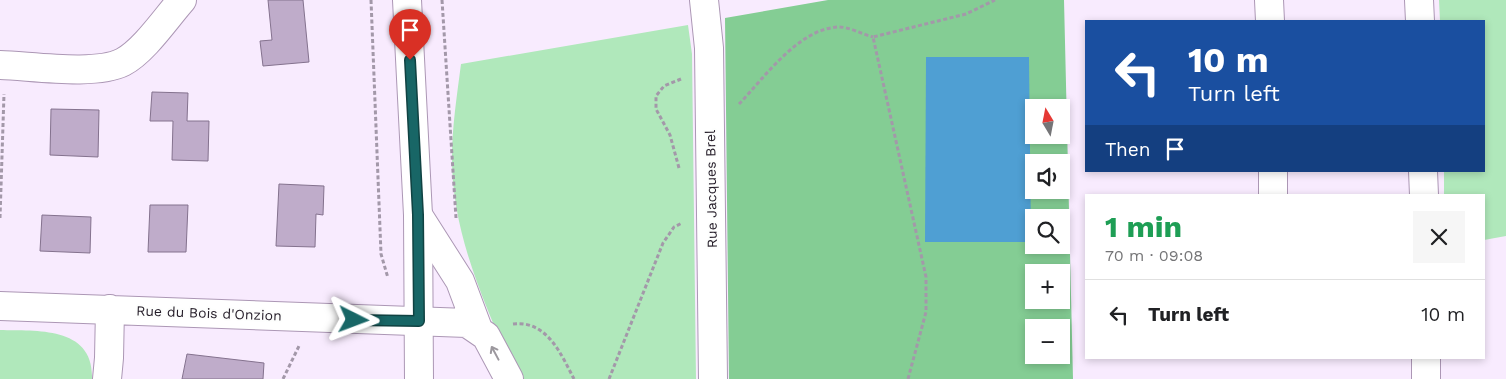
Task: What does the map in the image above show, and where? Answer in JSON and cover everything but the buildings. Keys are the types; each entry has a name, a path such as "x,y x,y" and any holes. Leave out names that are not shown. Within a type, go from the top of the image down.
{"street":[{"path":"2,65 103,69 124,61 139,48 182,0"},
{"path":"407,0 418,215 419,379"},
{"name":"Rue Jacques Brel","path":"704,0 709,77 713,379"},
{"path":"1269,0 1270,20"},
{"path":"1419,0 1420,20"},
{"path":"1273,172 1274,194"},
{"path":"1423,172 1424,194"},
{"path":"418,215 460,281 478,330 486,336 509,379"},
{"name":"Rue du Bois d'Onzion","path":"0,306 467,323 478,330"},
{"path":"107,379 110,358 110,309"},
{"path":"1426,359 1426,379"}],"path":[{"path":"371,0 381,254 392,285"},
{"path":"442,0 456,224"},
{"path":"710,134 798,42 824,29 841,27 872,37 966,14 995,0"},
{"path":"872,37 926,278 926,312 908,379"},
{"path":"0,218 2,65"},
{"path":"681,174 670,135 656,109 656,96 664,86 676,80 709,77"},
{"path":"609,379 663,243 674,227 687,220 711,220"},
{"path":"509,325 529,324 543,332 555,343 574,379"},
{"path":"283,379 299,344"}],"green space":[{"path":"828,0 1064,0 1066,99 1025,99 1025,144 1067,144 1068,154 1025,154 1025,199 1069,199 1069,209 1025,209 1025,254 1070,253 1073,379 729,379 725,18"},
{"path":"1439,0 1506,0 1506,236 1485,240 1485,194 1444,194 1444,172 1485,172 1485,20 1440,20"},
{"path":"688,25 692,54 696,379 517,379 473,272 458,216 454,187 452,146 461,64"},
{"path":"0,330 46,332 74,340 84,349 90,362 92,379 0,379"}],"water":[{"path":"926,57 1029,57 1029,99 1025,99 1025,144 1030,144 1030,154 1025,154 1025,199 1031,199 1031,209 1025,209 1025,242 925,242"}],"route":[{"path":"354,320 385,322 419,321 418,215 410,60"}]}
